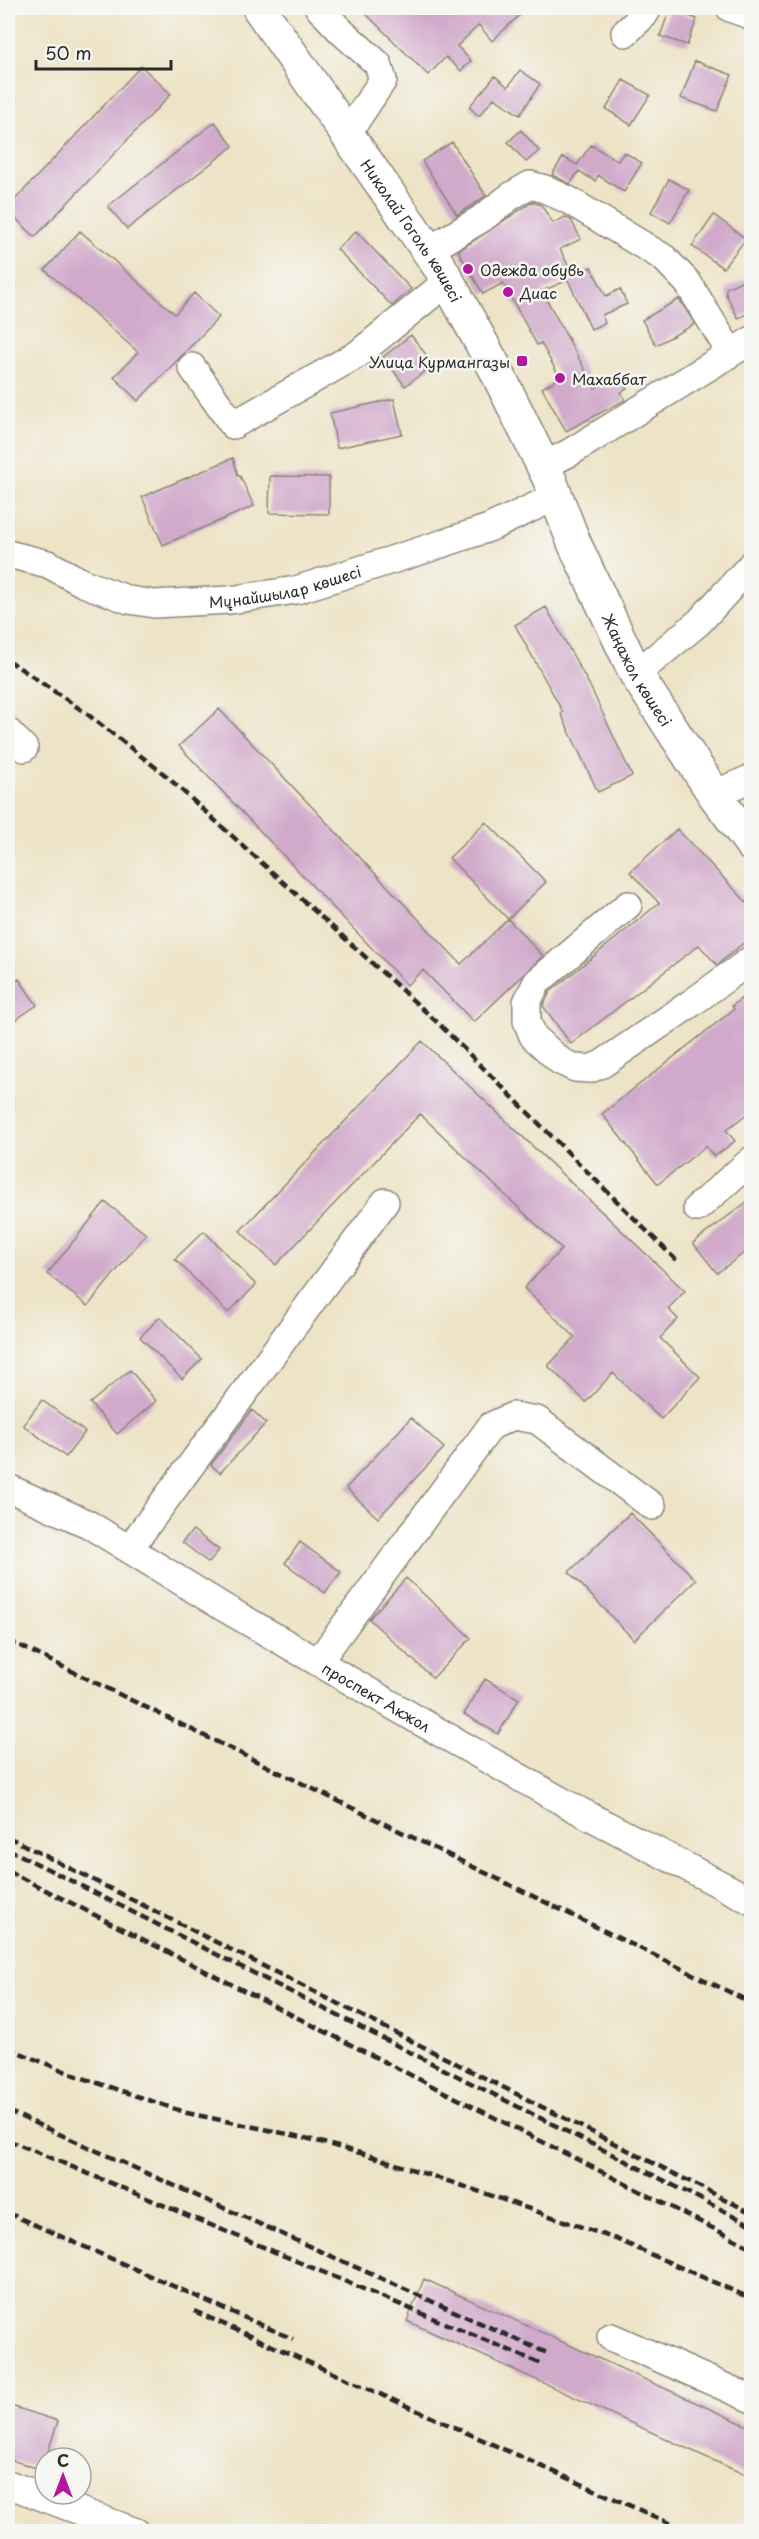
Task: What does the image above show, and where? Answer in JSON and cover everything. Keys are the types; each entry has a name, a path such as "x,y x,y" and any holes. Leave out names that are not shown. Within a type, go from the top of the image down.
{"main road":[{"name":"Николай Гоголь көшесі","path":"259,8 429,250 494,366 549,480"},
{"name":"Жаңажол көшесі","path":"549,480 575,545 636,674 714,794 752,845"}],"street":[{"path":"320,8 343,33 378,64 383,80 347,134"},
{"path":"625,33 648,8"},
{"path":"730,8 752,16"},
{"path":"429,250 481,219 530,185 545,189 570,201 664,258 741,346 569,453 549,480"},
{"path":"192,367 233,425 357,354 448,281"},
{"name":"Мұнайшылар көшесі","path":"8,554 48,564 99,590 129,600 154,604 230,600 296,590 489,528 549,480"},
{"path":"636,674 699,622 747,574"},
{"path":"714,794 752,778"},
{"path":"628,905 537,982 527,1002 527,1021 532,1036 560,1060 575,1068 590,1069 602,1064 751,961"},
{"path":"697,1208 752,1160"},
{"path":"129,1549 385,1202"},
{"path":"318,1662 491,1426 513,1416 537,1420 652,1506"},
{"name":"проспект Акжол","path":"8,1488 78,1519 318,1662 574,1808 752,1901"},
{"path":"611,2337 752,2399"},
{"path":"8,2484 136,2532"}],"building":[{"path":"360,8 527,8 492,41 479,25 457,46 471,61 461,71 446,57 428,75"},
{"path":"670,9 697,19 687,45 660,36"},
{"path":"695,61 732,75 717,111 681,98"},
{"path":"141,66 171,94 35,237 8,211 8,207"},
{"path":"520,70 540,84 520,115 494,98 479,116 469,107 495,76 508,87"},
{"path":"623,80 650,95 631,125 606,109"},
{"path":"215,122 233,146 127,229 108,206"},
{"path":"521,130 539,151 526,162 508,142"},
{"path":"452,142 486,196 457,215 422,161"},
{"path":"591,145 618,161 624,152 642,163 624,192 598,175 595,181 579,171 570,184 552,175 563,157 577,165"},
{"path":"669,179 689,190 670,223 651,212"},
{"path":"532,202 541,205 553,223 565,217 571,220 581,239 560,249 573,275 591,267 606,296 620,289 627,304 602,315 605,323 591,329 568,280 542,291 595,388 619,376 627,389 621,392 625,400 566,431 542,388 560,378 541,343 537,345 503,283 483,294 458,251"},
{"path":"714,215 746,239 723,268 692,246"},
{"path":"80,231 175,314 194,293 219,317 138,401 114,377 138,352 45,270"},
{"path":"356,231 411,289 392,306 337,249"},
{"path":"752,276 752,312 738,318 726,294 726,288"},
{"path":"679,299 695,324 656,345 642,320"},
{"path":"411,335 434,365 405,386 383,357"},
{"path":"394,399 402,434 337,448 330,413"},
{"path":"233,458 238,476 254,506 163,545 142,497"},
{"path":"270,476 329,477 329,514 269,513"},
{"path":"546,607 590,686 632,776 598,792 561,714 563,712 515,625"},
{"path":"219,709 461,964 508,919 543,956 474,1022 423,970 407,985 179,746"},
{"path":"486,822 546,882 508,919 449,858"},
{"path":"677,829 752,908 752,936 717,965 699,945 571,1044 543,1006 550,992 659,903 630,872"},
{"path":"19,979 37,1005 8,1025 8,987"},
{"path":"752,990 752,1110 726,1130 735,1141 714,1157 706,1146 658,1184 602,1114 734,1009 732,1006"},
{"path":"422,1041 685,1291 668,1309 678,1319 660,1338 700,1377 661,1419 613,1373 586,1402 548,1366 575,1337 524,1288 562,1249 420,1114 276,1265 240,1231"},
{"path":"752,1198 752,1247 717,1273 693,1243"},
{"path":"105,1202 146,1234 88,1306 47,1274"},
{"path":"204,1231 256,1285 228,1313 175,1259"},
{"path":"160,1317 202,1359 182,1379 140,1337"},
{"path":"130,1370 156,1401 117,1434 90,1403"},
{"path":"42,1400 85,1432 66,1457 23,1425"},
{"path":"252,1410 266,1423 220,1473 211,1465"},
{"path":"411,1418 444,1448 378,1518 346,1488"},
{"path":"630,1513 696,1580 634,1640 569,1572"},
{"path":"193,1530 219,1550 209,1563 182,1542"},
{"path":"300,1542 341,1572 325,1593 285,1563"},
{"path":"406,1578 471,1638 433,1678 369,1619"},
{"path":"485,1679 519,1699 498,1734 464,1714"},
{"path":"424,2279 752,2428 752,2478 407,2321"},
{"path":"8,2405 58,2421 50,2446 33,2446 33,2467 8,2459"}],"railway":[{"path":"8,660 86,713 164,774 438,1023 678,1262"},
{"path":"8,1640 752,2003"},
{"path":"8,1837 752,2213"},
{"path":"8,1849 752,2225"},
{"path":"8,1871 752,2248"},
{"path":"8,2048 74,2075 187,2113 302,2137 371,2156 472,2189 616,2239 752,2299"},
{"path":"8,2111 547,2353"},
{"path":"8,2140 542,2364"},
{"path":"8,2213 293,2339"},
{"path":"194,2311 689,2532"}],"place":[{"name":"Одежда обувь","path":"468,269"},
{"name":"Диас","path":"508,292"},
{"name":"Улица Курмангазы","path":"522,361"},
{"name":"Махаббат","path":"560,378"}]}
